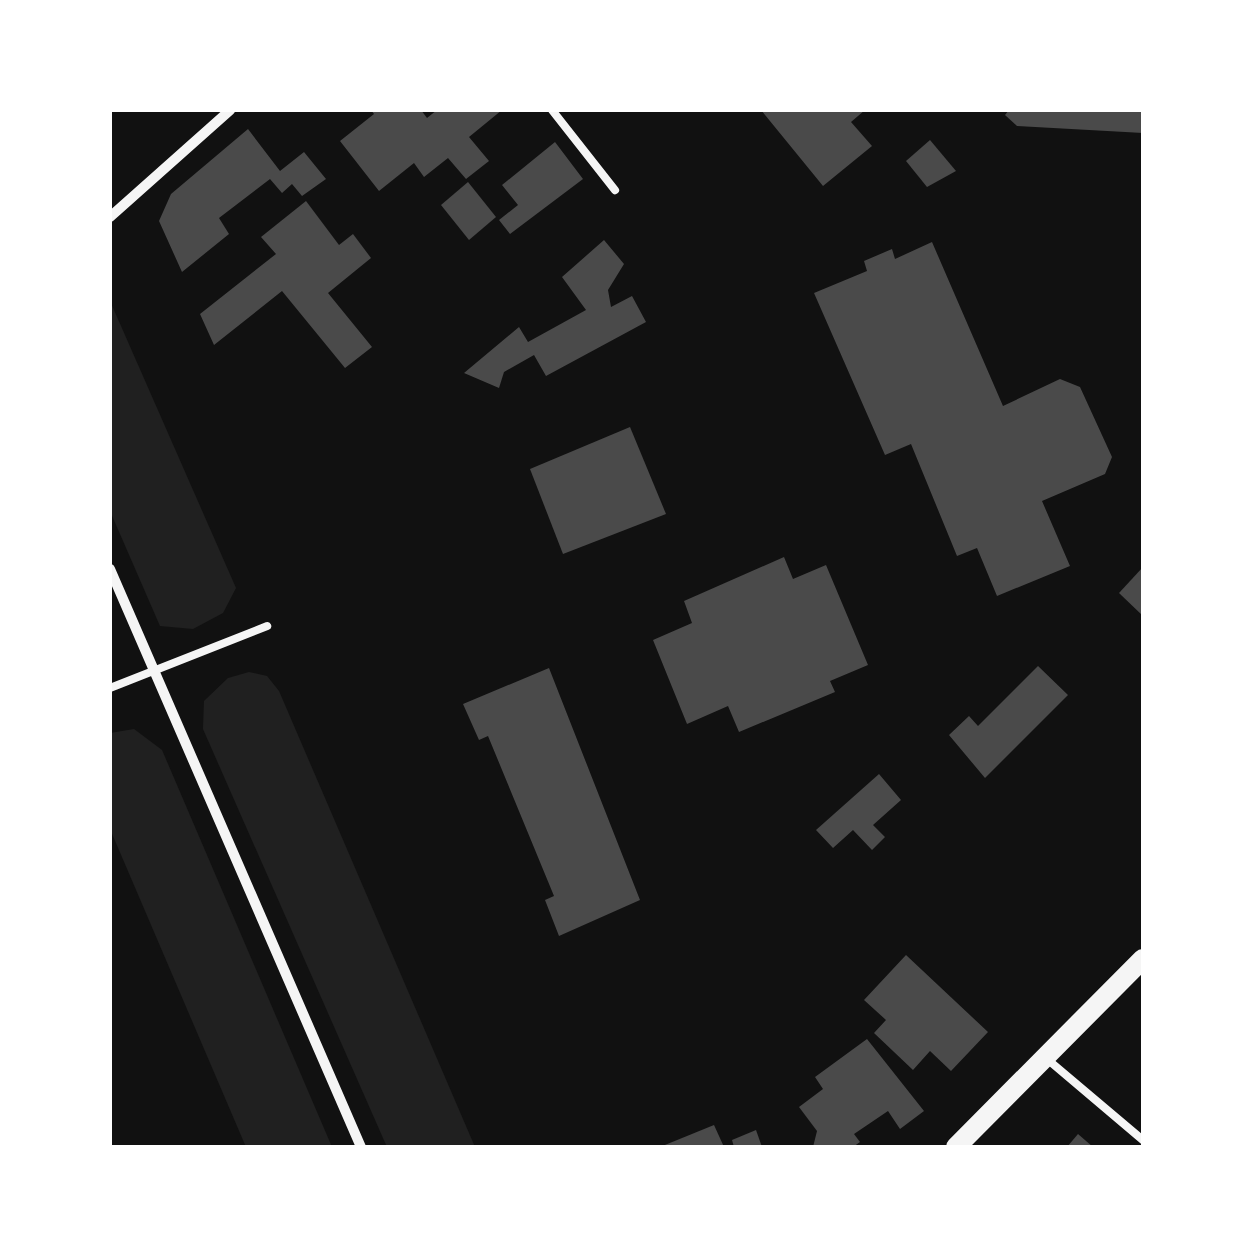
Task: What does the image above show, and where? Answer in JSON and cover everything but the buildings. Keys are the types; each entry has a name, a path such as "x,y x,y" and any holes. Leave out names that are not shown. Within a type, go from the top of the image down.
{"main road":[{"path":"956,1147 1143,959"}],"street":[{"path":"110,217 230,110"},
{"path":"110,569 361,1147"}],"lane":[{"path":"552,110 616,190"},
{"path":"110,688 267,626"},
{"path":"1047,1059 1143,1140"}],"shaded area":[{"path":"110,301 236,588 223,613 193,629 160,626 110,511"},
{"path":"249,672 267,676 279,691 475,1147 387,1147 203,729 204,701 228,678"},
{"path":"134,729 162,750 332,1147 246,1147 110,829 110,733"}]}
